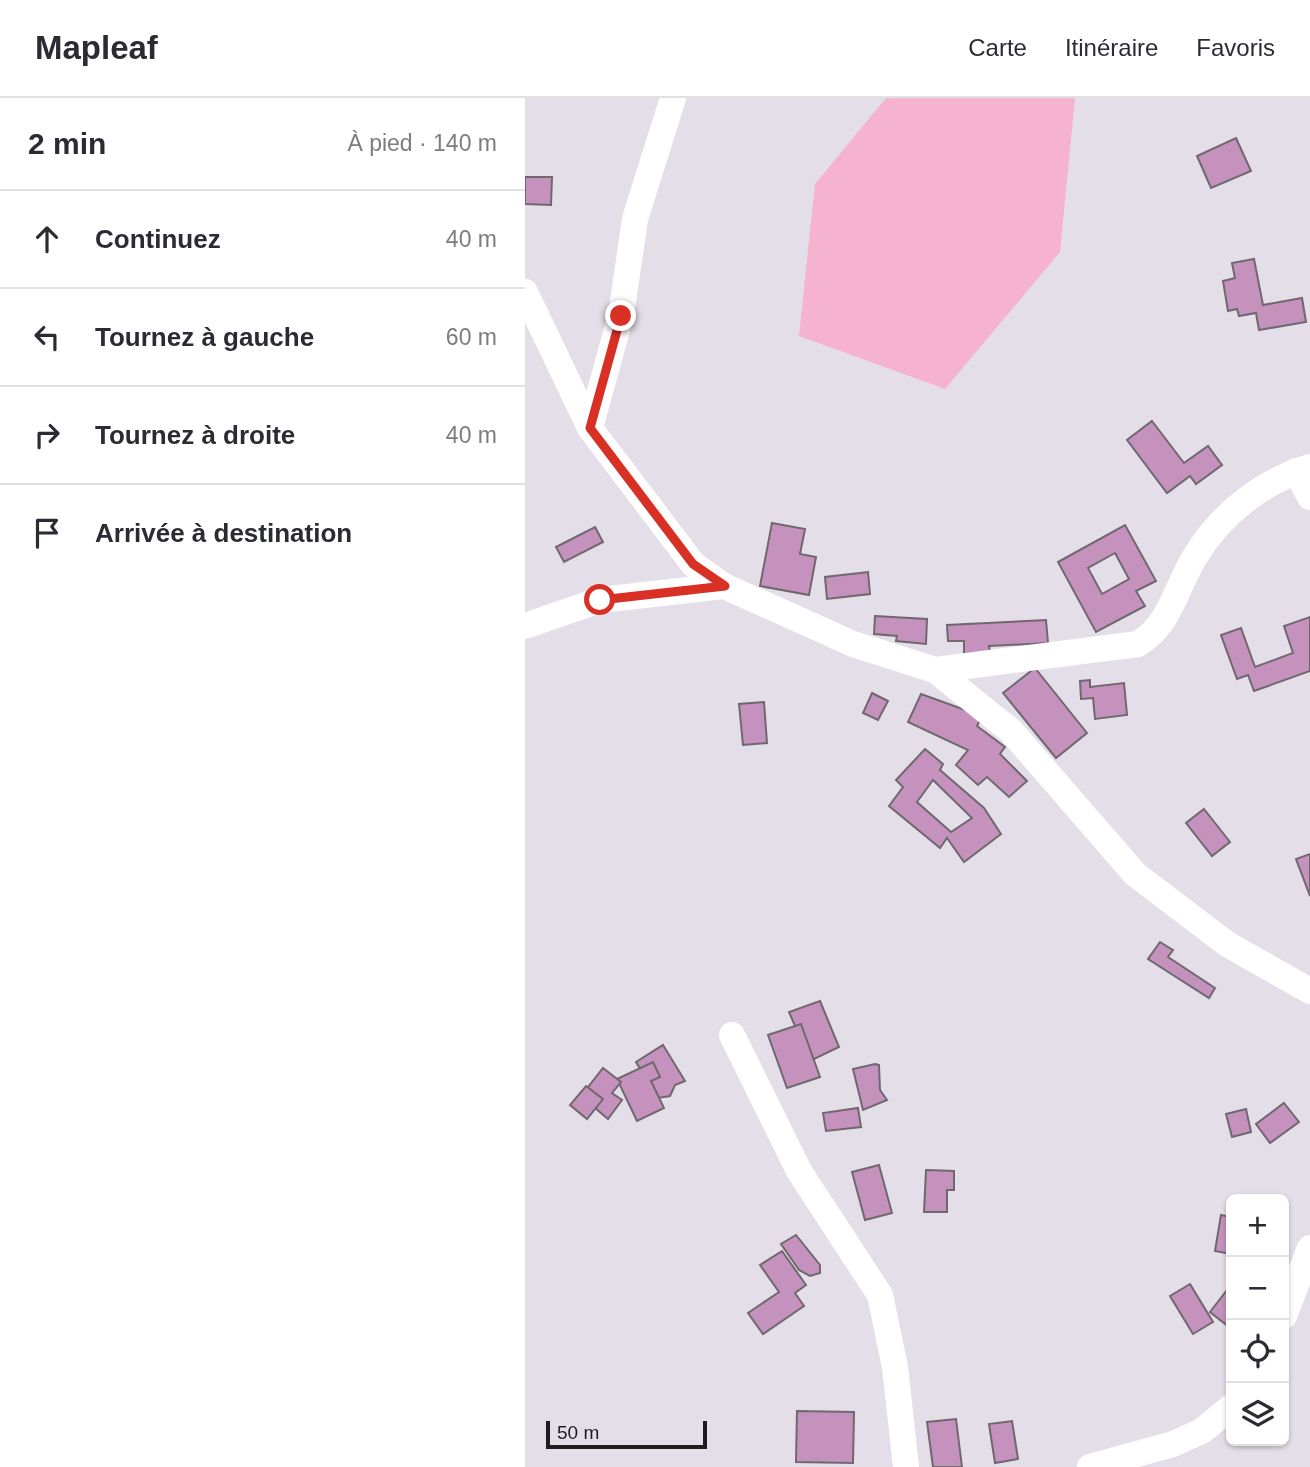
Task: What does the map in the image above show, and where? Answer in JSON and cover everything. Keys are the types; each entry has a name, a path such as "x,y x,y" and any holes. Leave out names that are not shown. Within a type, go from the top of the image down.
{"street":[{"path":"590,428 621,316 635,219 673,98"},
{"path":"525,292 590,428 693,564 725,586 853,643 935,670 1011,732 1135,874 1227,944 1310,992"},
{"path":"935,670 1138,643 1154,634 1161,625 1196,554 1224,519 1262,487 1303,469 1310,497"},
{"path":"525,625 600,600 725,586"},
{"path":"732,1035 799,1171 880,1295 895,1367 906,1467"},
{"path":"1289,1302 1310,1248"},
{"path":"1090,1467 1173,1444 1202,1431 1226,1411"}],"shaded area":[{"path":"886,98 1075,98 1060,252 945,389 799,336 815,184"}],"building":[{"path":"1236,138 1251,171 1211,188 1197,156"},
{"path":"525,177 552,177 551,205 525,204"},
{"path":"1254,259 1263,305 1302,298 1306,322 1259,330 1256,313 1239,316 1237,309 1228,311 1223,281 1235,278 1232,263"},
{"path":"1152,421 1184,463 1208,446 1222,465 1196,484 1190,476 1167,493 1127,440"},
{"path":"772,523 805,529 800,554 816,557 809,595 760,586"},
{"path":"1125,525 1156,581 1136,591 1145,606 1096,632 1058,562","holes":["1115,553 1129,579 1102,594 1088,568"]},
{"path":"595,527 603,542 564,562 556,547"},
{"path":"868,572 870,594 827,599 825,577"},
{"path":"875,616 927,619 926,644 896,641 897,636 874,634"},
{"path":"1310,617 1310,671 1254,691 1248,675 1237,679 1221,635 1241,628 1255,667 1293,653 1284,626"},
{"path":"1046,620 1048,643 989,646 990,652 964,654 964,641 948,641 947,625"},
{"path":"1035,668 1087,733 1056,758 1003,693"},
{"path":"1090,680 1090,687 1124,683 1127,715 1095,719 1093,698 1081,699 1080,681"},
{"path":"872,693 888,701 878,720 863,713"},
{"path":"921,694 982,716 977,726 1005,747 1000,754 1027,781 1009,797 987,777 978,785 956,765 968,750 908,722"},
{"path":"764,702 767,743 743,745 739,704"},
{"path":"925,749 943,764 940,770 984,808 1001,834 964,862 947,838 940,848 889,806 903,787 896,780","holes":["933,780 972,818 951,832 917,802"]},
{"path":"1204,809 1230,842 1212,856 1186,823"},
{"path":"1310,854 1310,896 1296,859"},
{"path":"1160,942 1173,950 1168,957 1215,988 1209,998 1148,959"},
{"path":"820,1001 839,1047 810,1061 789,1012"},
{"path":"801,1024 820,1077 787,1088 768,1035"},
{"path":"663,1045 685,1081 675,1085 670,1096 658,1098 636,1062"},
{"path":"653,1062 660,1077 651,1081 664,1108 637,1121 617,1079"},
{"path":"879,1065 880,1090 887,1100 863,1110 853,1069"},
{"path":"603,1068 621,1082 612,1093 622,1100 608,1119 581,1096"},
{"path":"586,1086 603,1099 587,1119 570,1105"},
{"path":"1284,1103 1299,1122 1270,1143 1256,1124"},
{"path":"858,1108 861,1127 826,1131 823,1113"},
{"path":"1246,1109 1251,1132 1232,1137 1226,1114"},
{"path":"879,1165 892,1213 865,1220 852,1172"},
{"path":"926,1170 954,1171 954,1190 947,1190 947,1212 924,1212"},
{"path":"1221,1215 1226,1216 1226,1253 1215,1251"},
{"path":"796,1235 820,1265 820,1273 810,1276 799,1270 781,1244"},
{"path":"782,1251 806,1285 795,1293 804,1306 763,1334 748,1313 779,1292 760,1265"},
{"path":"1190,1284 1213,1322 1193,1334 1170,1296"},
{"path":"1226,1291 1226,1325 1210,1312"},
{"path":"797,1411 854,1412 853,1463 796,1462"},
{"path":"956,1419 962,1467 933,1467 927,1422"},
{"path":"1012,1421 1018,1459 995,1463 989,1424"}],"route":[{"path":"600,600 675,589 725,586 693,564 590,428 621,316"}]}
